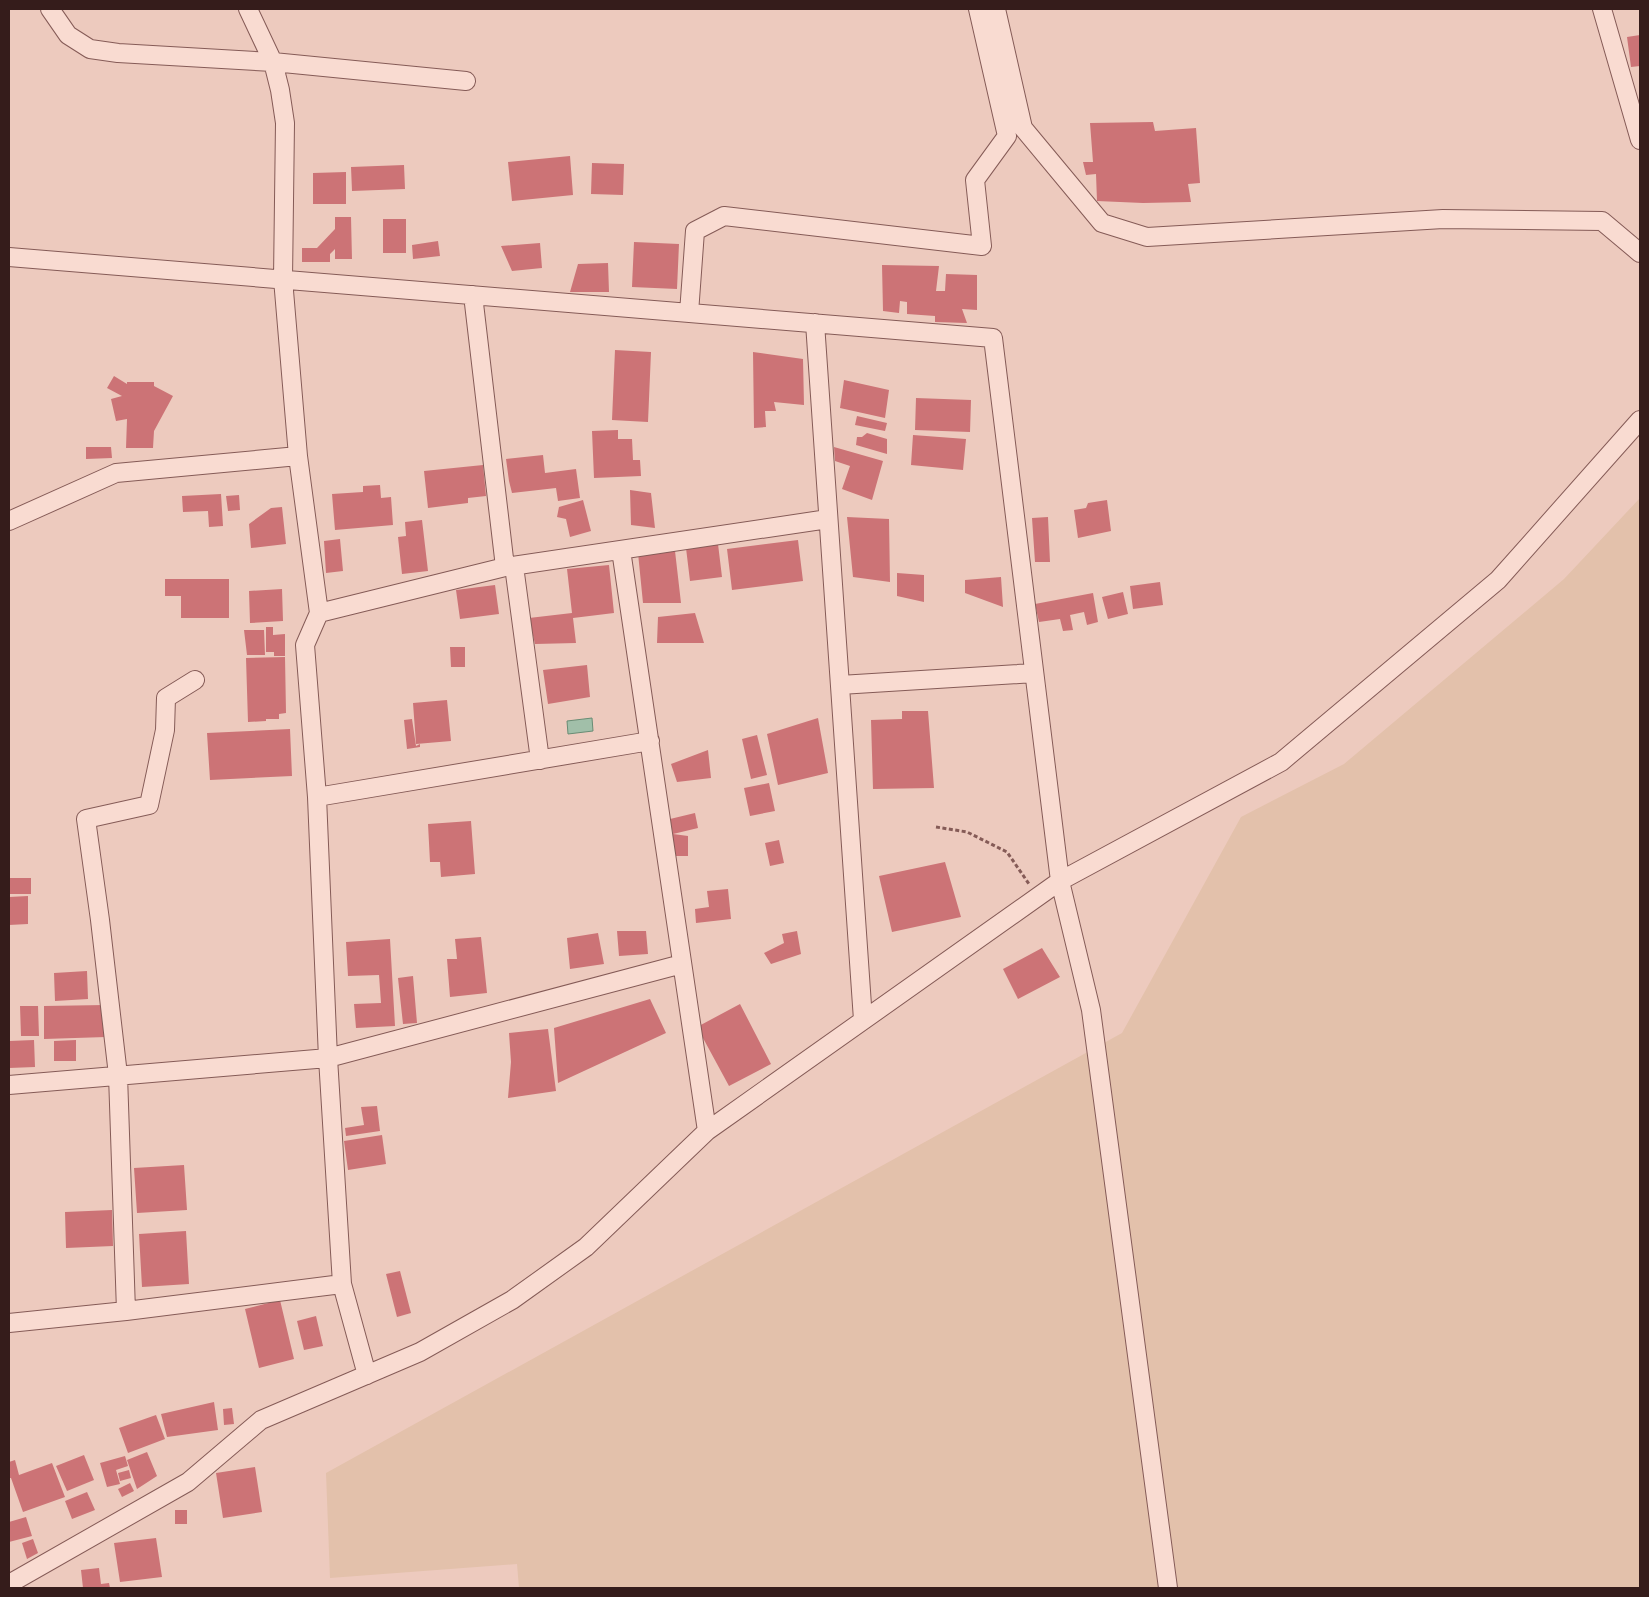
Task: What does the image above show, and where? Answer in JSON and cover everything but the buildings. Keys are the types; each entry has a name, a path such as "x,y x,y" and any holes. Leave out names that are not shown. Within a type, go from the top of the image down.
{"street":[{"path":"50,9 68,35 90,49 118,53 273,62 466,81"},
{"path":"248,9 273,62 285,123 283,280 298,456 319,613 305,645 316,797 328,1058 342,1284 367,1375"},
{"path":"689,313 695,231 724,216 982,246 975,180 1007,136 978,9"},
{"path":"996,9 1023,128 1102,223 1147,237 1443,219 1602,221 1640,253"},
{"path":"1602,9 1640,140"},
{"path":"9,257 993,338 1060,881 1092,1010 1168,1588"},
{"path":"473,295 509,566 540,760"},
{"path":"815,323 863,1020"},
{"path":"9,1584 188,1482 261,1420 420,1352 512,1300 586,1246 706,1131 1038,896 1060,881 1281,762 1498,580 1640,420"},
{"path":"9,521 116,473 298,456"},
{"path":"319,613 509,566 828,519"},
{"path":"622,550 706,1131"},
{"path":"840,685 1034,673"},
{"path":"126,1311 118,1075 86,819 149,805 165,730 166,698 195,680"},
{"path":"316,797 650,741"},
{"path":"9,1085 328,1058 682,964"},
{"path":"9,1323 126,1311 342,1284"}],"path":[{"path":"936,827 967,832 1007,852 1038,896"}],"shaded area":[{"path":"1640,498 1640,1588 519,1588 517,1564 330,1578 326,1473 1122,1033 1241,817 1344,764 1564,579"},
{"path":"592,718 593,731 568,734 567,721"}]}
